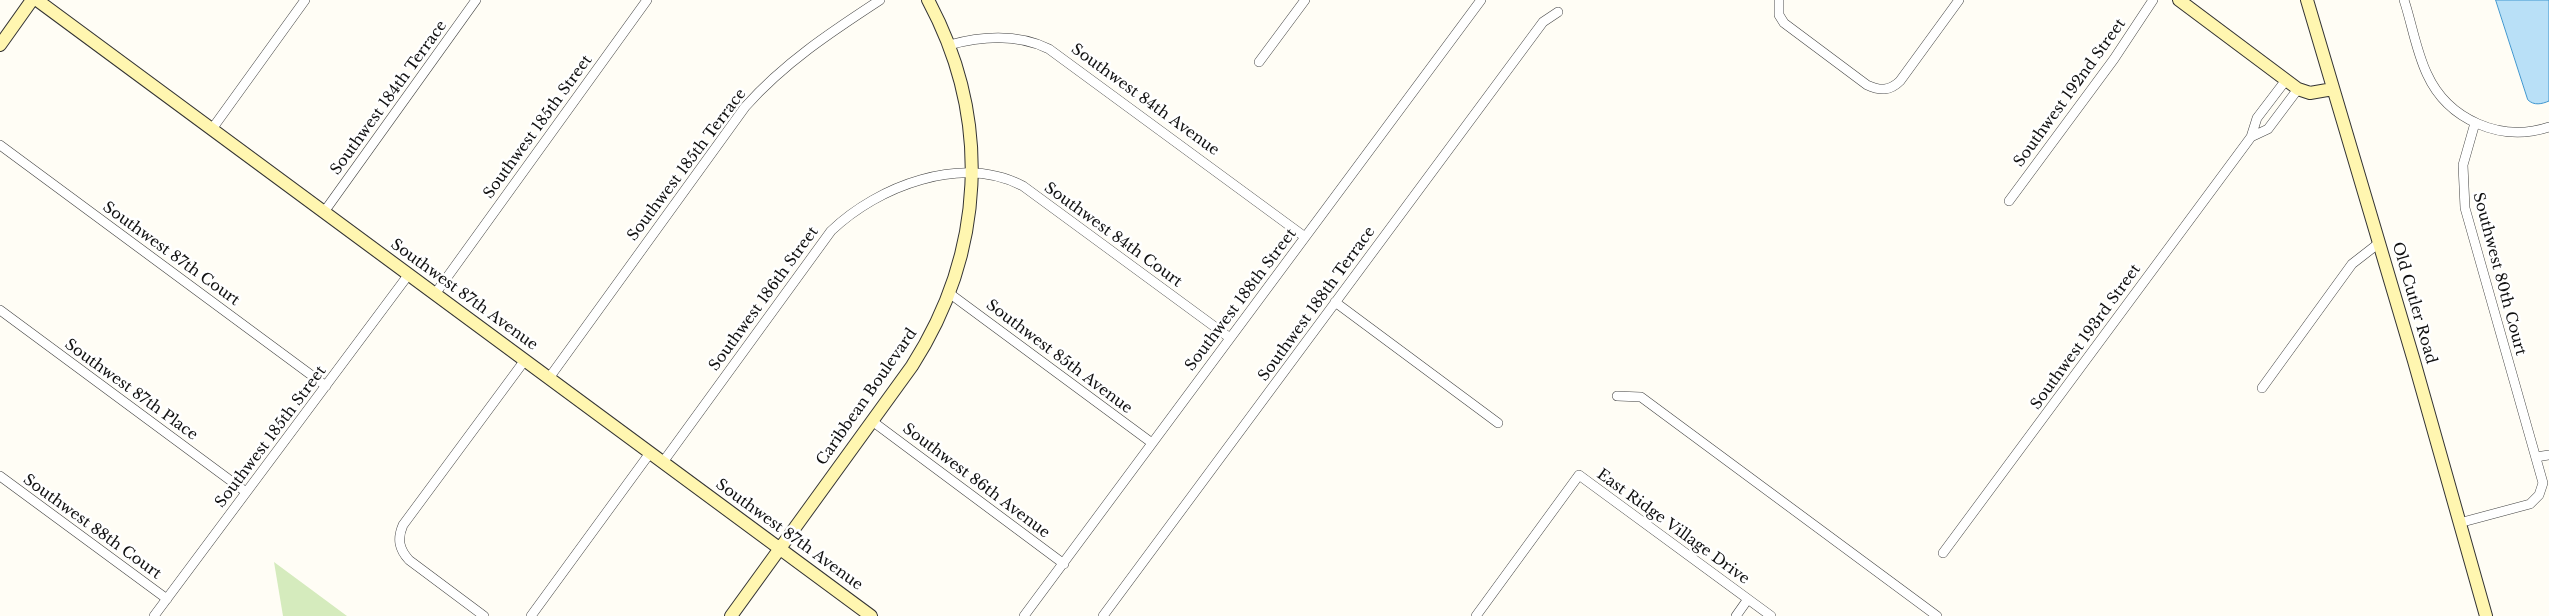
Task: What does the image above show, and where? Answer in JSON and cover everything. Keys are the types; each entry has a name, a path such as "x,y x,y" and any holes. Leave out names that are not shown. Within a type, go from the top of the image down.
{"street":[{"path":"0,45 32,0"},
{"name":"Southwest 87th Avenue","path":"37,0 871,616"},
{"path":"212,129 305,0"},
{"name":"Southwest 184th Terrace","path":"324,212 476,0"},
{"name":"Southwest 185th Street","path":"435,294 647,0"},
{"name":"Southwest 185th Terrace","path":"549,378 745,107 798,56 880,0"},
{"name":"Caribbean Boulevard","path":"731,616 919,354 949,294 967,233 972,175 967,109 949,45 928,0"},
{"path":"1259,62 1305,0"},
{"name":"Southwest 188th Street","path":"1024,616 1481,0"},
{"path":"1779,5 1781,19 1787,25 1867,86 1884,90 1900,81 1959,0"},
{"name":"Southwest 192nd Street","path":"2008,201 2114,59 2153,0"},
{"path":"2179,0 2298,89 2310,93 2333,89"},
{"name":"Old Cutler Road","path":"2307,0 2380,243 2486,616"},
{"path":"2404,0 2424,66 2432,84 2453,108 2475,123 2515,132 2549,127"},
{"name":"Southwest 188th Terrace","path":"1103,616 1543,22 1558,12"},
{"name":"Southwest 84th Avenue","path":"949,45 1001,37 1032,42 1049,49 1305,237"},
{"name":"Southwest 193rd Street","path":"1943,553 2251,137 2253,125 2286,80"},
{"name":"Southwest 193rd Street","path":"2251,137 2262,133 2275,120 2298,89"},
{"path":"2262,111 2275,120"},
{"name":"Southwest 80th Court","path":"2459,523 2534,502 2539,495 2542,485 2536,457 2465,208 2463,165 2475,123"},
{"name":"Southwest 87th Court","path":"0,145 326,386"},
{"name":"Southwest 186th Street","path":"663,462 818,246 838,224 869,201 906,185 943,175 972,175"},
{"name":"Southwest 84th Court","path":"972,175 999,176 1023,186 1230,338"},
{"path":"2262,388 2352,264 2380,243"},
{"name":"Southwest 185th Street","path":"154,616 409,274"},
{"name":"Southwest 85th Avenue","path":"949,294 1152,444"},
{"path":"1335,302 1498,422"},
{"name":"Southwest 87th Place","path":"0,310 246,492"},
{"path":"484,616 408,560 399,544 403,525 525,360"},
{"path":"1617,396 1641,397 1937,616"},
{"name":"Southwest 86th Avenue","path":"872,421 1064,564"},
{"path":"531,616 650,453"},
{"path":"2536,457 2549,456"},
{"name":"East Ridge Village Drive","path":"1476,616 1579,475 1771,616"},
{"name":"Southwest 88th Court","path":"0,476 167,599"},
{"path":"1736,616 1748,599"}],"green space":[{"path":"274,562 347,616 283,616"}],"water":[{"path":"2496,0 2549,0 2549,101 2538,104 2528,100"}]}
